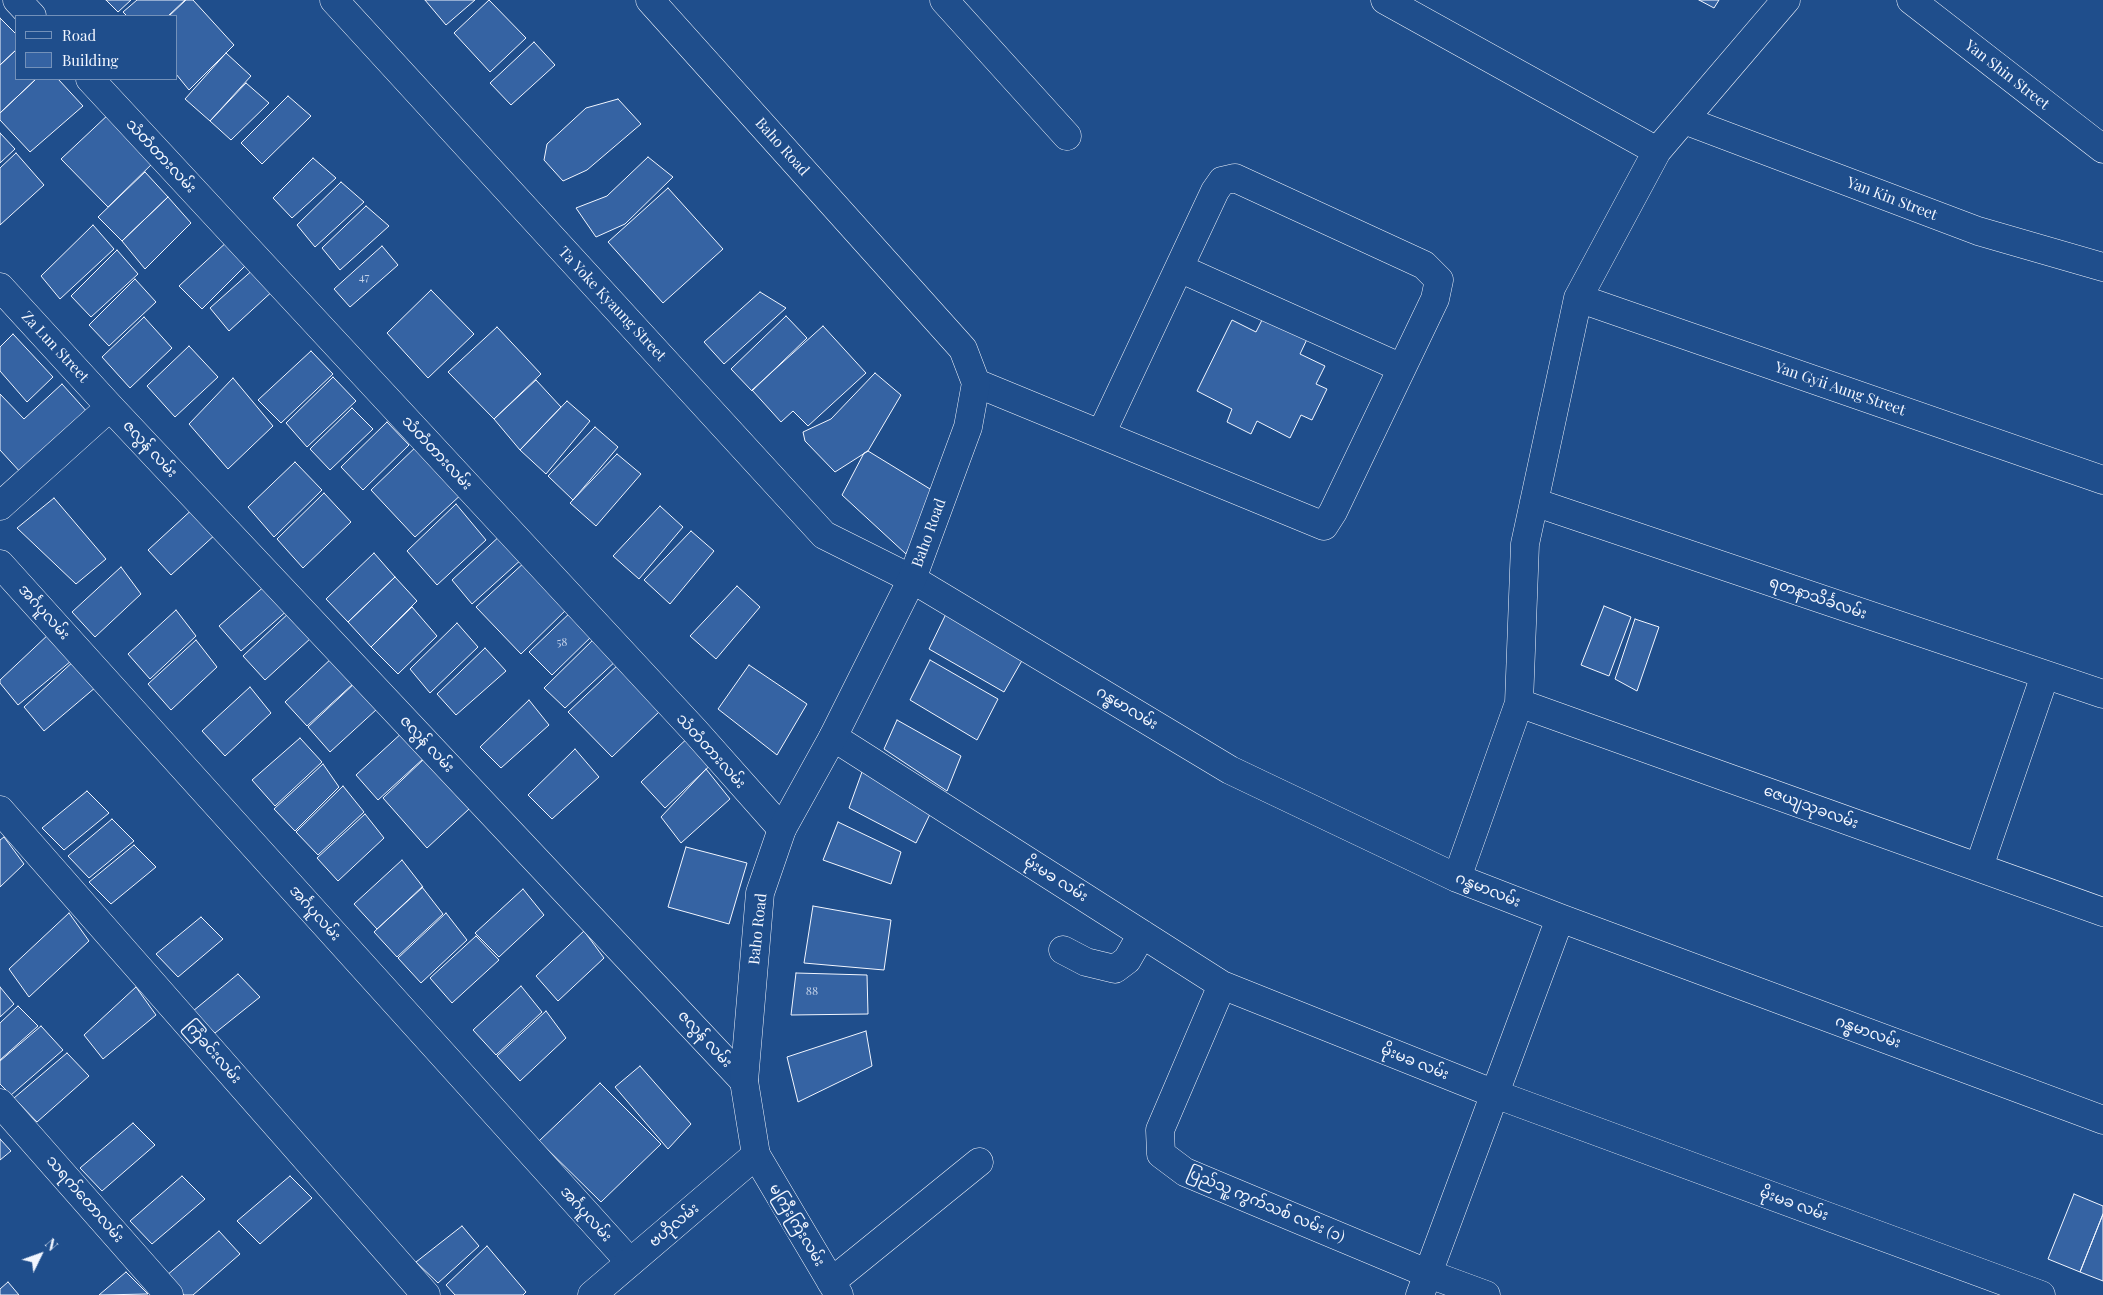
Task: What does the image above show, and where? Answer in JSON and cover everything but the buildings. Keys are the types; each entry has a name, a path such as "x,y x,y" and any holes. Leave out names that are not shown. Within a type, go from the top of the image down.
{"street":[{"path":"17,0 31,15"},
{"name":"Ta Yoke Kyaung Street","path":"334,0 824,535 912,579"},
{"name":"Baho Road","path":"650,0 963,350 976,383 968,427 912,579 833,738 782,829 760,893 744,1081 756,1156"},
{"path":"944,0 1067,136"},
{"path":"1385,0 1657,151"},
{"path":"1457,878 1519,703 1525,544 1578,298 1657,151 1786,0"},
{"name":"Yan Shin Street","path":"1911,0 2103,149"},
{"name":"သံတံတားလမ်း","path":"91,80 688,724 782,829"},
{"name":"Yan Kin Street","path":"1684,120 1978,231 2103,267"},
{"path":"976,383 1324,526 1333,512 1435,299 1439,280 1424,265 1234,178 1222,181 1215,191 1101,434"},
{"path":"1179,268 1402,368"},
{"name":"Za Lun Street","path":"0,287 110,407"},
{"name":"Yan Gyii Aung Street","path":"1578,298 2103,480"},
{"path":"0,506 110,407"},
{"name":"ဇလွန် လမ်း","path":"110,407 744,1081"},
{"name":"ရတနာသိင်္ခလမ်း","path":"1534,502 2103,694"},
{"name":"အင်္ဂပူလမ်း","path":"0,564 630,1262"},
{"name":"ဂန္ဓမာလမ်း","path":"912,579 1230,770 1457,878 2103,1120"},
{"path":"1979,867 2045,675"},
{"name":"ဇေယျသုခလမ်း","path":"1519,703 2103,912"},
{"name":"မိုးမခ လမ်း","path":"833,738 1222,985 1495,1094 2041,1295"},
{"name":"ကြံခင်းလမ်း","path":"0,810 426,1295"},
{"path":"1425,1284 1560,918"},
{"path":"1064,950 1086,962 1114,969 1127,960 1142,934"},
{"name":"ပြည်သူ့ ကွက်သစ် လမ်း (၁)","path":"1222,985 1160,1130 1162,1154 1185,1172 1425,1284 1486,1295"},
{"name":"သရက်တောလမ်း","path":"0,1103 169,1295"},
{"name":"ဗဟိုလမ်း","path":"592,1295 756,1156"},
{"name":"မကြီးကြီးလမ်း","path":"756,1156 835,1289"},
{"path":"835,1289 978,1162"}]}
